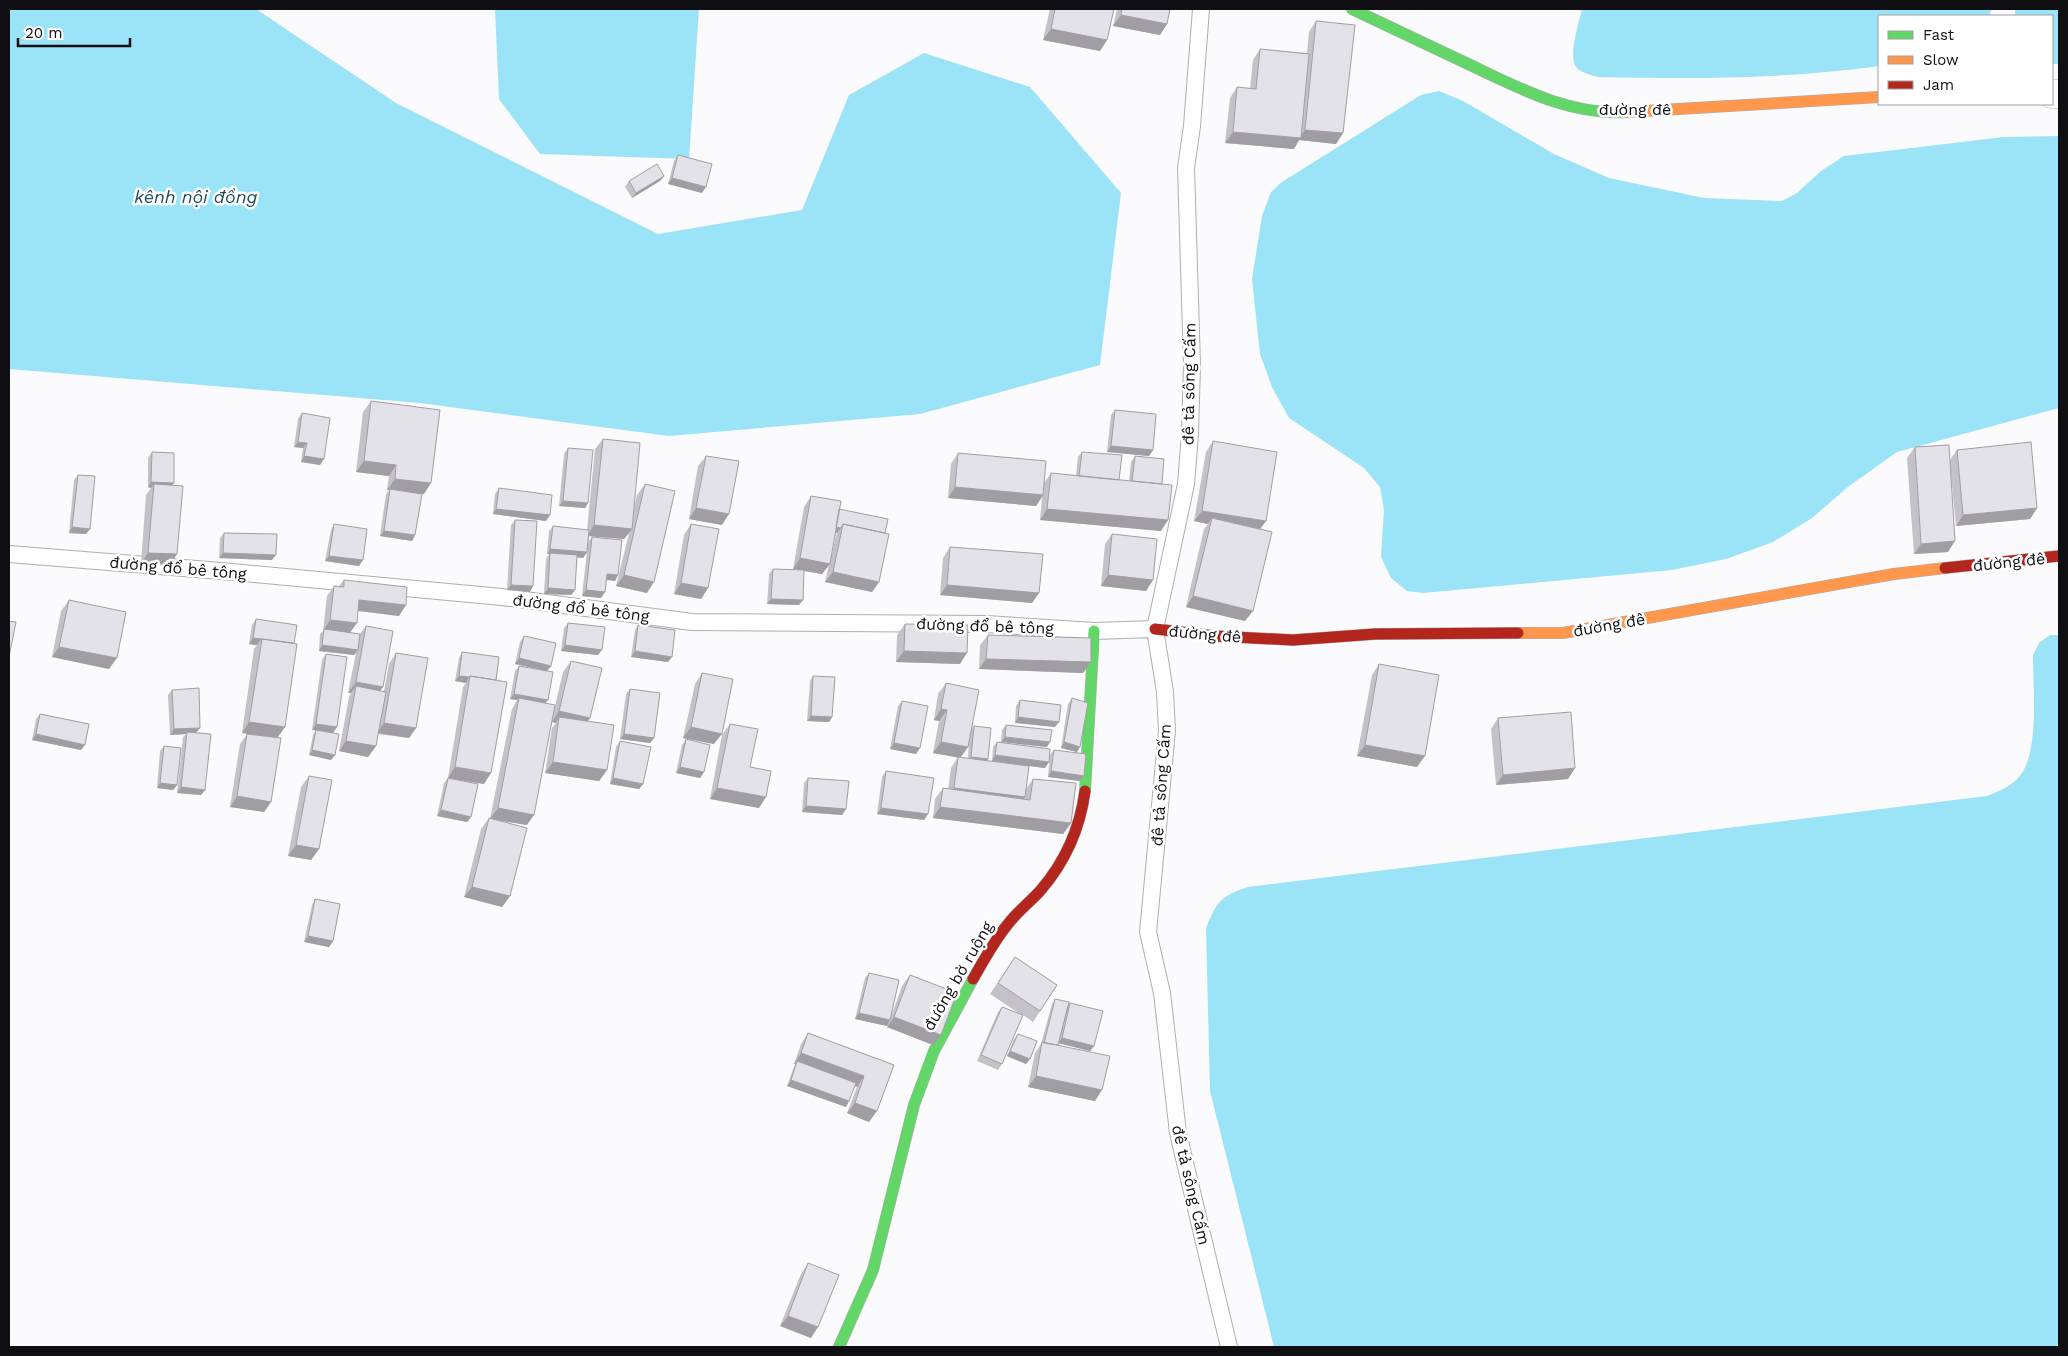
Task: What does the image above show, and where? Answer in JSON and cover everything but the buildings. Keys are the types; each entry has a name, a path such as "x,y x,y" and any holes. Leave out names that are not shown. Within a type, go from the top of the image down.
{"street":[{"name":"đường đê","path":"1352,9 1543,99 1578,108 1616,113 1878,97"},
{"name":"đường đê","path":"1155,629 1214,636 1293,640 1375,634 1563,633 1894,574 2059,556"},
{"name":"đường bờ ruộng","path":"839,1347 873,1270 914,1104 934,1051 993,943 1009,922 1040,890 1072,845 1083,806 1086,781 1094,631"}],"lane":[{"name":"đê tả sông Cấm","path":"1201,9 1192,126 1186,168 1192,365 1190,434 1186,484 1155,629 1165,692 1167,731 1148,932 1162,992 1178,1133 1229,1347"},
{"name":"đường đổ bê tông","path":"9,554 222,571 502,597 692,622 987,624 1094,631 1155,629"}],"water":[{"name":"kênh nội đồng","path":"9,9 256,9 396,103 658,234 802,210 849,95 924,53 1030,87 1121,193 1100,365 920,414 669,436 420,403 9,369"},
{"path":"495,9 699,9 689,159 540,154 499,99"},
{"path":"1582,9 1991,9 1990,15 1878,15 1878,66 1774,76 1598,77 1586,74 1576,67 1573,56"},
{"path":"2015,9 2059,9 2059,64 2053,64 2053,15 2015,15"},
{"path":"1439,91 1463,101 1554,154 1609,178 1704,198 1782,201 1797,193 1821,171 1844,156 2004,137 2059,136 2059,408 1897,452 1849,486 1812,518 1773,542 1726,559 1672,570 1423,593 1407,591 1391,578 1381,557 1384,510 1380,487 1364,468 1289,418 1272,387 1260,354 1252,279 1262,216 1271,192 1282,182 1421,95"},
{"path":"2050,635 2059,635 2059,1347 1274,1347 1210,1091 1206,928 1213,911 1221,901 1232,893 1248,887 1987,796 2002,790 2015,781 2022,773 2027,762 2031,748 2034,716 2033,655 2039,643"}],"traffic: fast":[{"path":"1352,9 1544,98 1564,105 1585,109 1606,112 1628,112"},
{"path":"1085,791 1094,631"},
{"path":"839,1347 873,1270 914,1105 934,1051 973,979"}],"traffic: slow":[{"path":"1628,112 1878,97"},
{"path":"1518,633 1563,633 1894,574 1945,568"}],"traffic: jam":[{"path":"1945,568 2059,556"},
{"path":"1155,629 1214,636 1293,640 1375,634 1518,633"},
{"path":"973,979 1003,930 1015,915 1040,891 1057,868 1070,844 1080,818 1085,791"}]}
